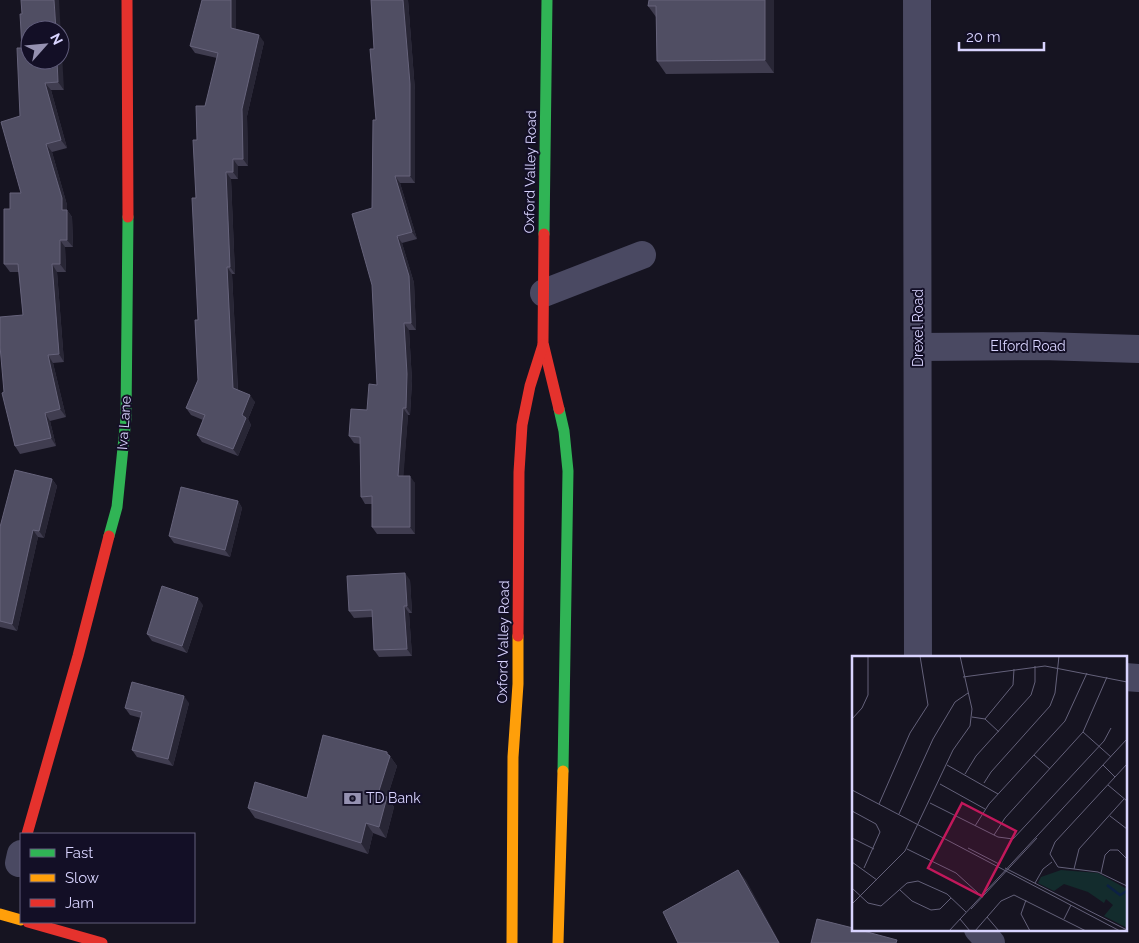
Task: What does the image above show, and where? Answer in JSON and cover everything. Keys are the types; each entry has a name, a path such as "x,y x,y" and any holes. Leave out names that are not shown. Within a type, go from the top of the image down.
{"main road":[{"name":"Iva Lane","path":"27,833 78,656 117,507 126,408 128,254 126,0"},
{"name":"Oxford Valley Road","path":"547,0 543,344 564,431 568,471 563,779 558,943"},
{"name":"Oxford Valley Road","path":"512,943 513,757 518,702 521,434 530,386 543,344"},
{"path":"0,914 20,920"},
{"path":"32,923 102,943"}],"street":[{"name":"Drexel Road","path":"917,0 918,656"},
{"path":"544,293 642,255"},
{"name":"Elford Road","path":"918,347 1042,346 1139,349"},
{"path":"1126,677 1139,678"},
{"path":"979,930 991,943"}],"building":[{"path":"21,0 54,0 55,20 20,20 20,14 22,14"},
{"path":"202,0 231,0 231,28 259,35 242,109 243,159 233,159 233,172 226,172 230,267 227,267 233,388 250,395 242,415 246,418 233,449 197,435 205,415 186,408 198,380 195,320 198,320 192,198 196,198 193,140 197,140 196,106 205,106 218,53 190,46"},
{"path":"371,0 403,0 410,84 410,176 395,176 412,232 397,236 409,276 411,323 404,323 407,374 406,408 403,408 398,476 410,476 410,527 372,527 372,496 361,497 360,437 349,436 351,409 367,410 369,384 377,385 372,285 352,214 372,208 373,120 376,120 370,49 374,49"},
{"path":"649,0 765,0 765,60 657,61 656,6 648,6"},
{"path":"17,48 20,48 20,70 57,70 58,82 45,83 61,140 46,144 62,198 62,210 67,210 67,240 60,240 60,264 52,264 59,354 48,355 60,409 45,413 51,438 15,446 2,393 4,392 0,346 0,317 23,315 18,264 4,264 4,209 10,209 10,193 21,193 1,122 20,116"},
{"path":"15,470 52,479 39,531 33,530 12,624 0,621 0,527"},
{"path":"181,487 238,501 225,550 169,536"},
{"path":"405,573 407,606 404,606 407,649 374,650 372,610 349,611 347,576"},
{"path":"162,586 198,598 182,646 147,634"},
{"path":"132,682 184,696 168,759 132,750 142,712 125,708"},
{"name":"TD Bank","path":"323,735 387,752 390,756 378,794 387,797 379,827 366,823 361,843 248,808 255,782 307,798"},
{"path":"738,870 779,943 678,943 663,912"},
{"path":"817,919 852,928 852,930 860,930 897,940 896,943 811,943"}],"traffic: fast":[{"path":"544,234 547,0"},
{"path":"109,536 117,507 126,418 128,217"},
{"path":"559,409 564,431 568,471 563,771"}],"traffic: slow":[{"path":"512,943 513,757 518,684 518,636"},
{"path":"558,943 563,771"},
{"path":"0,914 20,920"}],"traffic: jam":[{"path":"127,0 128,217"},
{"path":"544,234 543,343 559,409"},
{"path":"518,636 519,472 522,425 530,386 543,345"},
{"path":"27,833 78,656 109,536"},
{"path":"32,923 102,943"}],"place":[{"name":"TD Bank","path":"352,798"}]}
